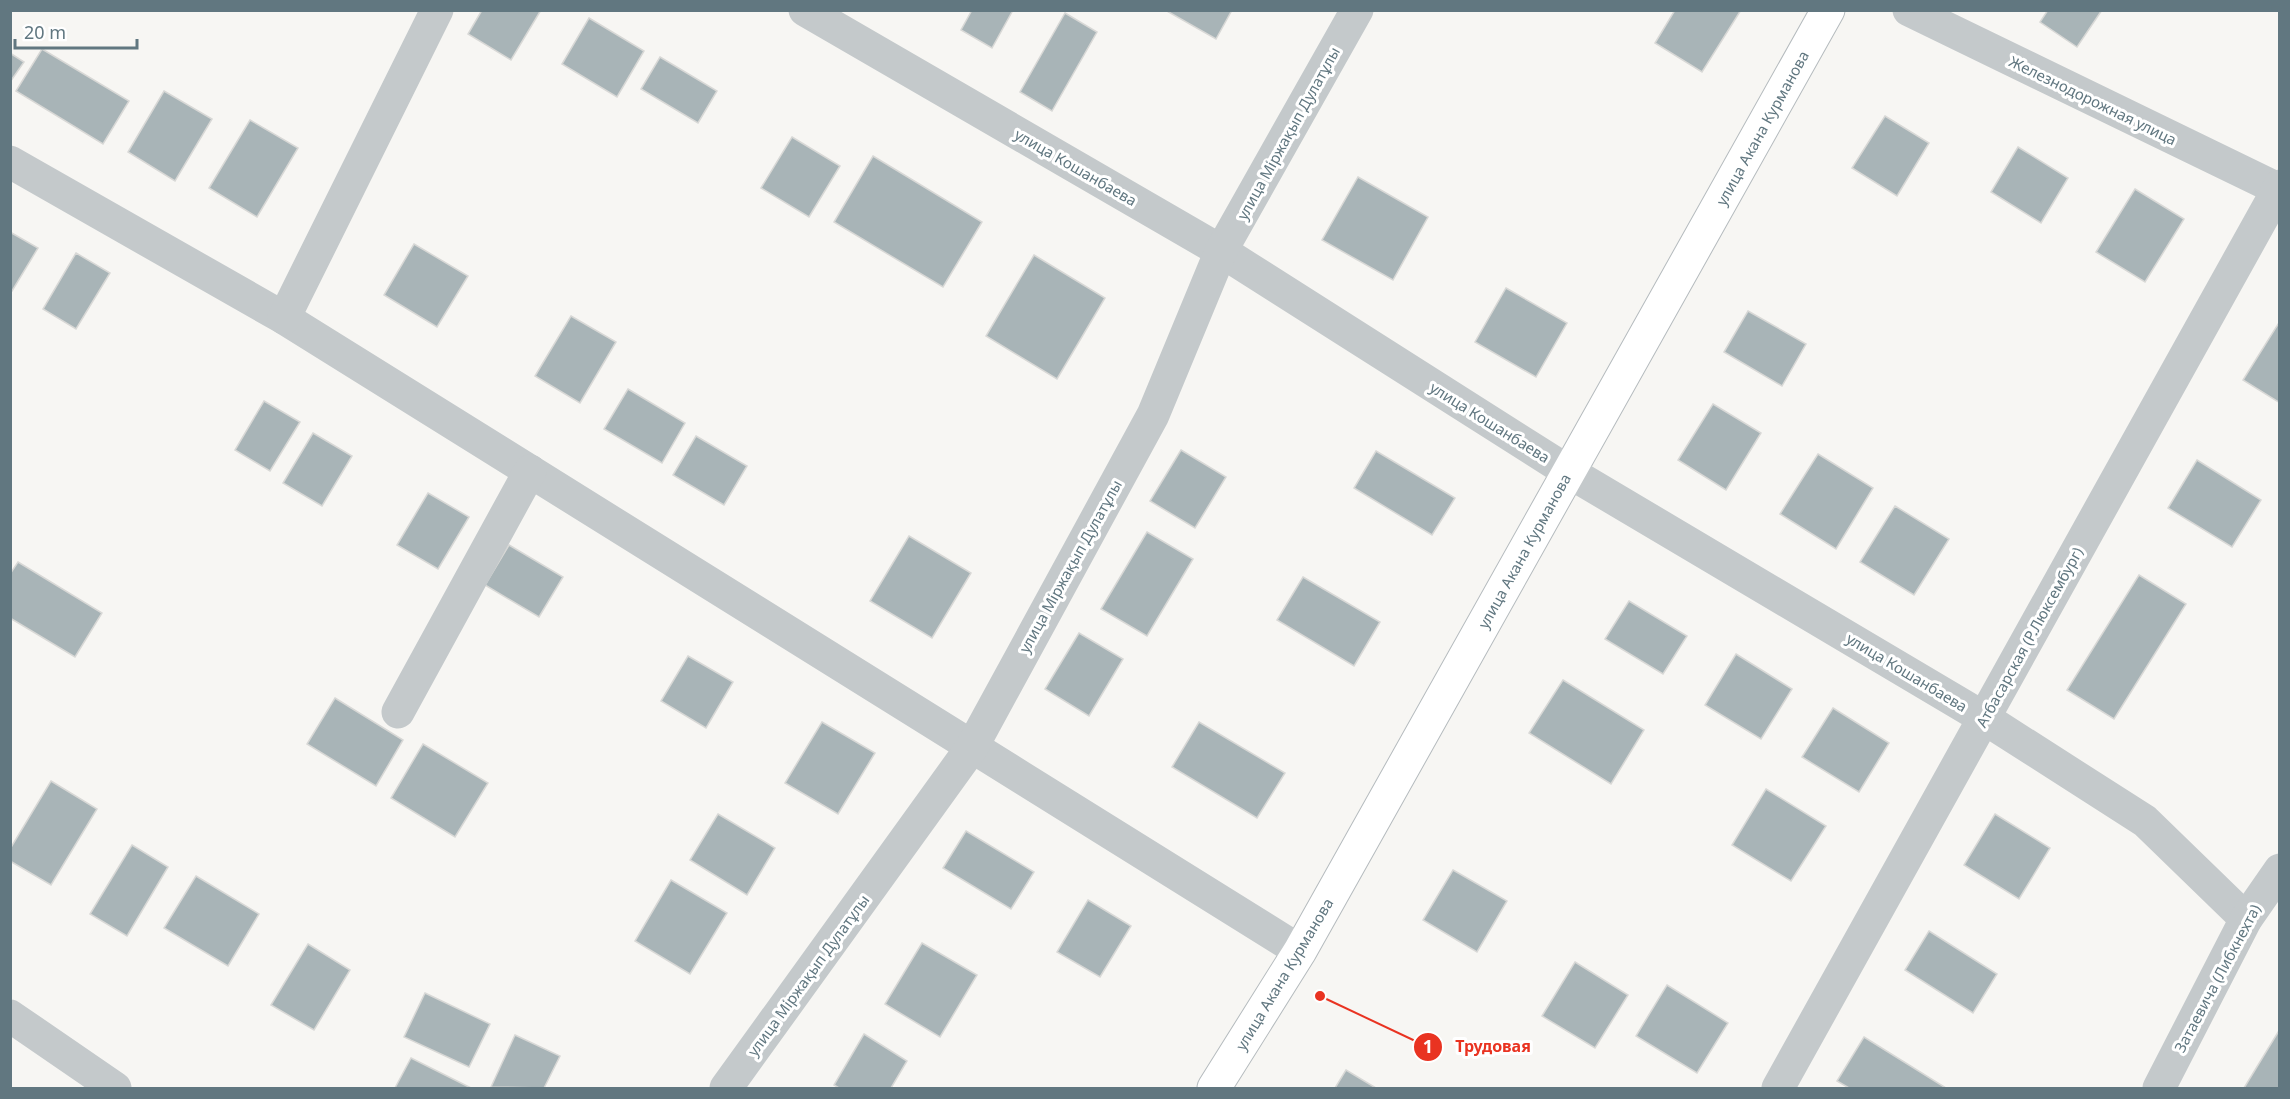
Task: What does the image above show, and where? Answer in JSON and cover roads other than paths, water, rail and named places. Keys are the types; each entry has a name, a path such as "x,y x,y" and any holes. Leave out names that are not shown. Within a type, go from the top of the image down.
{"main road":[{"name":"улица Акана Курманова","path":"1214,1089 1300,951 1828,10"}],"street":[{"path":"284,318 437,10"},
{"name":"улица Кошанбаева","path":"805,10 1221,251 1569,472 1984,718 2145,821 2246,919"},
{"name":"улица Міржақып Дулатұлы","path":"726,1089 972,747 1153,415 1221,251 1356,10"},
{"name":"Железнодорожная улица","path":"1909,10 2279,187"},
{"path":"10,162 284,318 1300,951"},
{"name":"Атбасарская (Р.Люксембург)","path":"1778,1089 2279,187"},
{"path":"398,712 530,471"},
{"name":"Затаевича (Либкнехта)","path":"2159,1089 2246,919 2280,870"},
{"path":"10,1016 115,1089"}],"place":[{"name":"Трудовая","path":"1320,996"}]}
